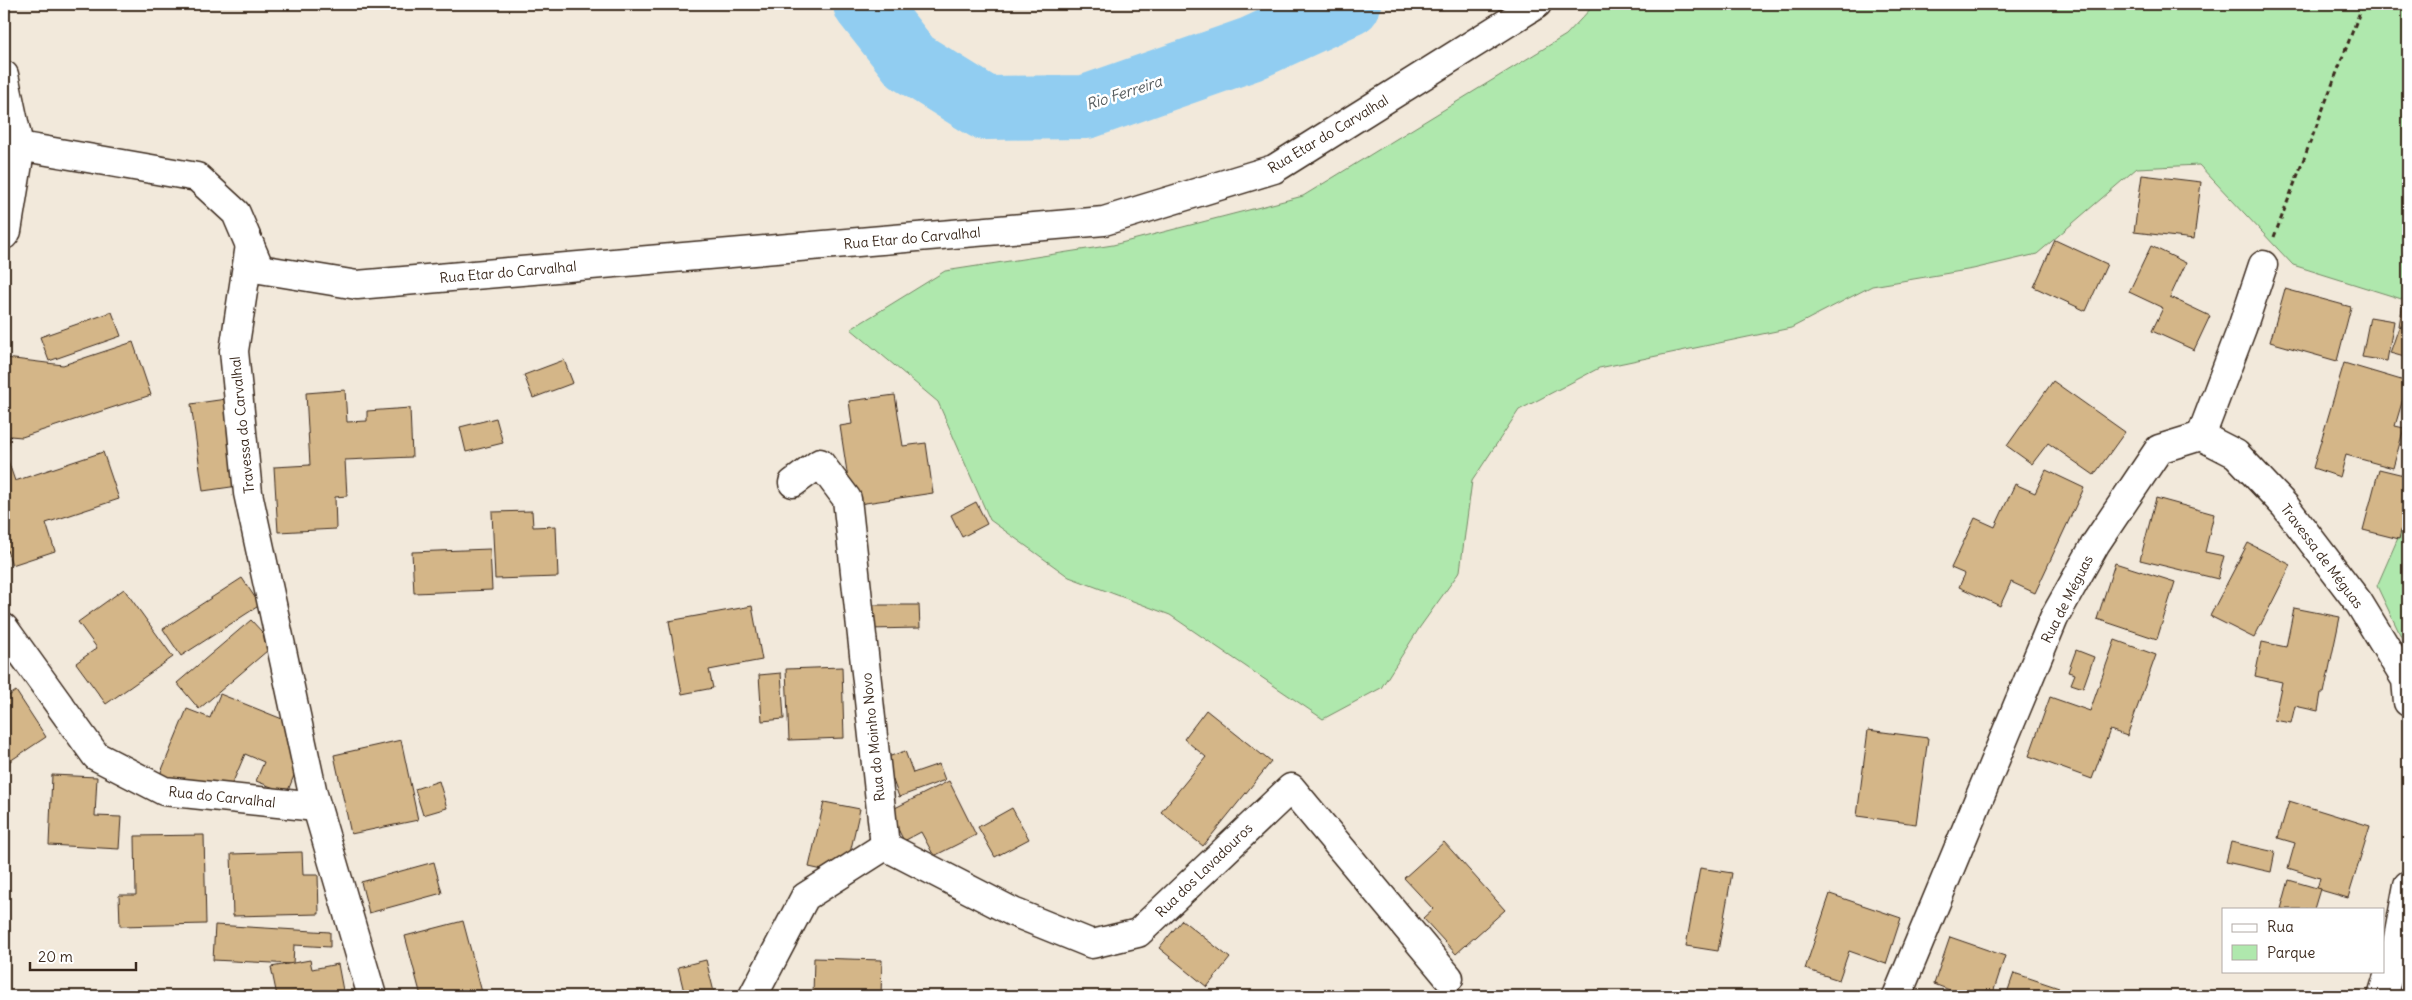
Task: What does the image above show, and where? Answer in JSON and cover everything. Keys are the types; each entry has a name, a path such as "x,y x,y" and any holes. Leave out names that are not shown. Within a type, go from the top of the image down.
{"street":[{"name":"Rua Etar do Carvalhal","path":"250,245 260,269 357,285 1104,221 1274,169 1538,4"},
{"path":"4,75 20,151 7,230 4,235"},
{"path":"19,146 197,177 236,213 250,245"},
{"name":"Travessa do Carvalhal","path":"250,245 234,351 248,493 316,807"},
{"path":"2201,436 2242,328 2263,265"},
{"name":"Travessa de Méguas","path":"2201,436 2236,454 2285,506 2359,603 2406,680 2408,702"},
{"name":"Rua de Méguas","path":"1897,996 2054,618 2096,543 2159,449 2201,436"},
{"name":"Rua do Moinho Novo","path":"793,483 820,463 847,499 885,846"},
{"name":"Rua do Carvalhal","path":"4,628 96,756 164,791 316,807"},
{"name":"Rua dos Lavadouros","path":"885,846 1013,912 1092,944 1138,933 1290,788 1449,978"},
{"path":"316,807 372,996"},
{"path":"753,996 805,897 885,846"},
{"path":"2382,996 2395,954 2408,885"}],"path":[{"path":"2263,265 2364,4"}],"green space":[{"path":"1595,4 2408,4 2408,301 2293,265 2199,165 2137,168 2037,254 1973,269 1872,286 1791,328 1599,368 1519,410 1472,481 1460,571 1420,627 1381,688 1323,719 1170,615 1069,577 990,520 938,402 851,329 945,271 1113,245 1303,196 1566,35"},
{"path":"2408,515 2408,651 2377,586"}],"building":[{"path":"2142,175 2201,182 2194,239 2134,232"},
{"path":"2055,240 2107,264 2086,311 2034,287"},
{"path":"2151,246 2186,263 2170,297 2210,316 2194,350 2152,331 2163,308 2129,292"},
{"path":"2285,289 2351,307 2337,361 2270,342"},
{"path":"2403,303 2408,304 2408,327 2399,326"},
{"path":"112,312 121,336 49,361 40,337"},
{"path":"2370,317 2394,321 2387,361 2362,357"},
{"path":"2399,327 2408,330 2408,358 2390,353"},
{"path":"133,342 151,395 22,437 10,436 7,458 15,481 103,452 119,499 46,523 55,551 12,565 4,541 4,375 6,358 63,365"},
{"path":"564,360 573,383 533,398 524,375"},
{"path":"2344,363 2408,382 2395,426 2404,428 2393,468 2346,455 2340,477 2313,468"},
{"path":"2053,381 2125,432 2094,475 2048,443 2032,464 2007,446"},
{"path":"345,390 347,422 367,421 367,411 410,408 412,457 345,460 347,496 335,497 336,529 278,532 274,467 310,465 306,393"},
{"path":"895,395 903,446 926,443 933,493 852,505 840,426 852,424 849,401"},
{"path":"226,399 238,486 203,491 191,404"},
{"path":"496,418 503,443 466,452 460,427"},
{"path":"2379,469 2408,476 2408,503 2399,539 2363,530"},
{"path":"2046,470 2084,488 2035,593 2011,582 2000,606 1959,587 1965,574 1951,568 1975,518 1995,527 2015,484 2035,493"},
{"path":"2156,498 2214,514 2205,552 2224,556 2218,579 2140,560"},
{"path":"976,502 987,524 962,537 951,515"},
{"path":"532,511 533,527 556,526 558,577 495,579 492,512"},
{"path":"2248,543 2291,565 2254,638 2210,616"},
{"path":"490,549 492,590 414,593 412,552"},
{"path":"2115,563 2175,582 2157,639 2097,619"},
{"path":"242,578 260,605 181,656 163,629"},
{"path":"124,589 173,657 106,704 76,663 97,648 78,622"},
{"path":"869,605 919,605 920,628 869,629"},
{"path":"752,606 762,660 709,670 713,688 682,694 669,621"},
{"path":"2294,608 2340,617 2324,693 2321,693 2318,711 2295,706 2291,723 2274,720 2282,682 2255,676 2262,642 2286,647"},
{"path":"251,620 274,645 199,709 177,683"},
{"path":"2115,640 2156,655 2127,736 2110,730 2092,779 2029,756 2050,697 2090,711"},
{"path":"2076,650 2094,657 2083,688 2071,684 2075,674 2068,672"},
{"path":"842,667 844,738 789,740 786,669"},
{"path":"781,673 784,719 762,721 759,675"},
{"path":"16,691 46,737 4,765 4,699"},
{"path":"220,694 312,731 287,793 256,781 264,762 245,754 224,803 159,777 187,709 210,718"},
{"path":"1206,710 1271,762 1203,846 1161,812 1206,757 1184,739"},
{"path":"1868,730 1928,738 1916,824 1857,816"},
{"path":"401,740 418,820 351,834 334,755"},
{"path":"905,751 913,773 939,764 945,780 899,797 885,758"},
{"path":"52,775 97,777 95,816 121,817 119,849 49,845"},
{"path":"439,781 447,808 423,815 415,789"},
{"path":"949,781 976,835 934,856 921,832 904,841 889,811"},
{"path":"2289,801 2370,826 2348,898 2317,889 2320,878 2288,868 2295,843 2278,838"},
{"path":"824,802 860,809 845,875 809,867"},
{"path":"1012,808 1029,839 995,857 978,827"},
{"path":"204,835 206,924 120,926 119,895 136,895 135,836"},
{"path":"1444,842 1505,910 1456,954 1423,918 1433,909 1404,878"},
{"path":"2231,842 2275,852 2271,872 2226,862"},
{"path":"302,852 303,875 318,875 319,914 233,916 231,854"},
{"path":"434,862 442,893 369,913 361,882"},
{"path":"1700,868 1732,873 1718,951 1686,946"},
{"path":"2289,880 2320,889 2314,908 2281,908"},
{"path":"1830,894 1901,918 1886,964 1849,951 1839,980 1805,969"},
{"path":"1182,920 1230,958 1207,987 1159,948"},
{"path":"463,921 483,996 421,996 405,936"},
{"path":"215,925 330,932 330,947 294,945 293,964 213,960"},
{"path":"1950,937 2005,956 1992,996 1953,996 1955,992 1934,984"},
{"path":"814,958 882,960 881,996 813,995"},
{"path":"310,960 312,969 338,964 344,996 277,996 271,967"},
{"path":"706,960 715,996 685,996 678,967"},
{"path":"2014,973 2059,988 2056,996 2006,996"}],"waterway":[{"name":"Rio Ferreira","path":"865,4 911,62 985,108 1086,107 1251,49 1349,4"}]}
